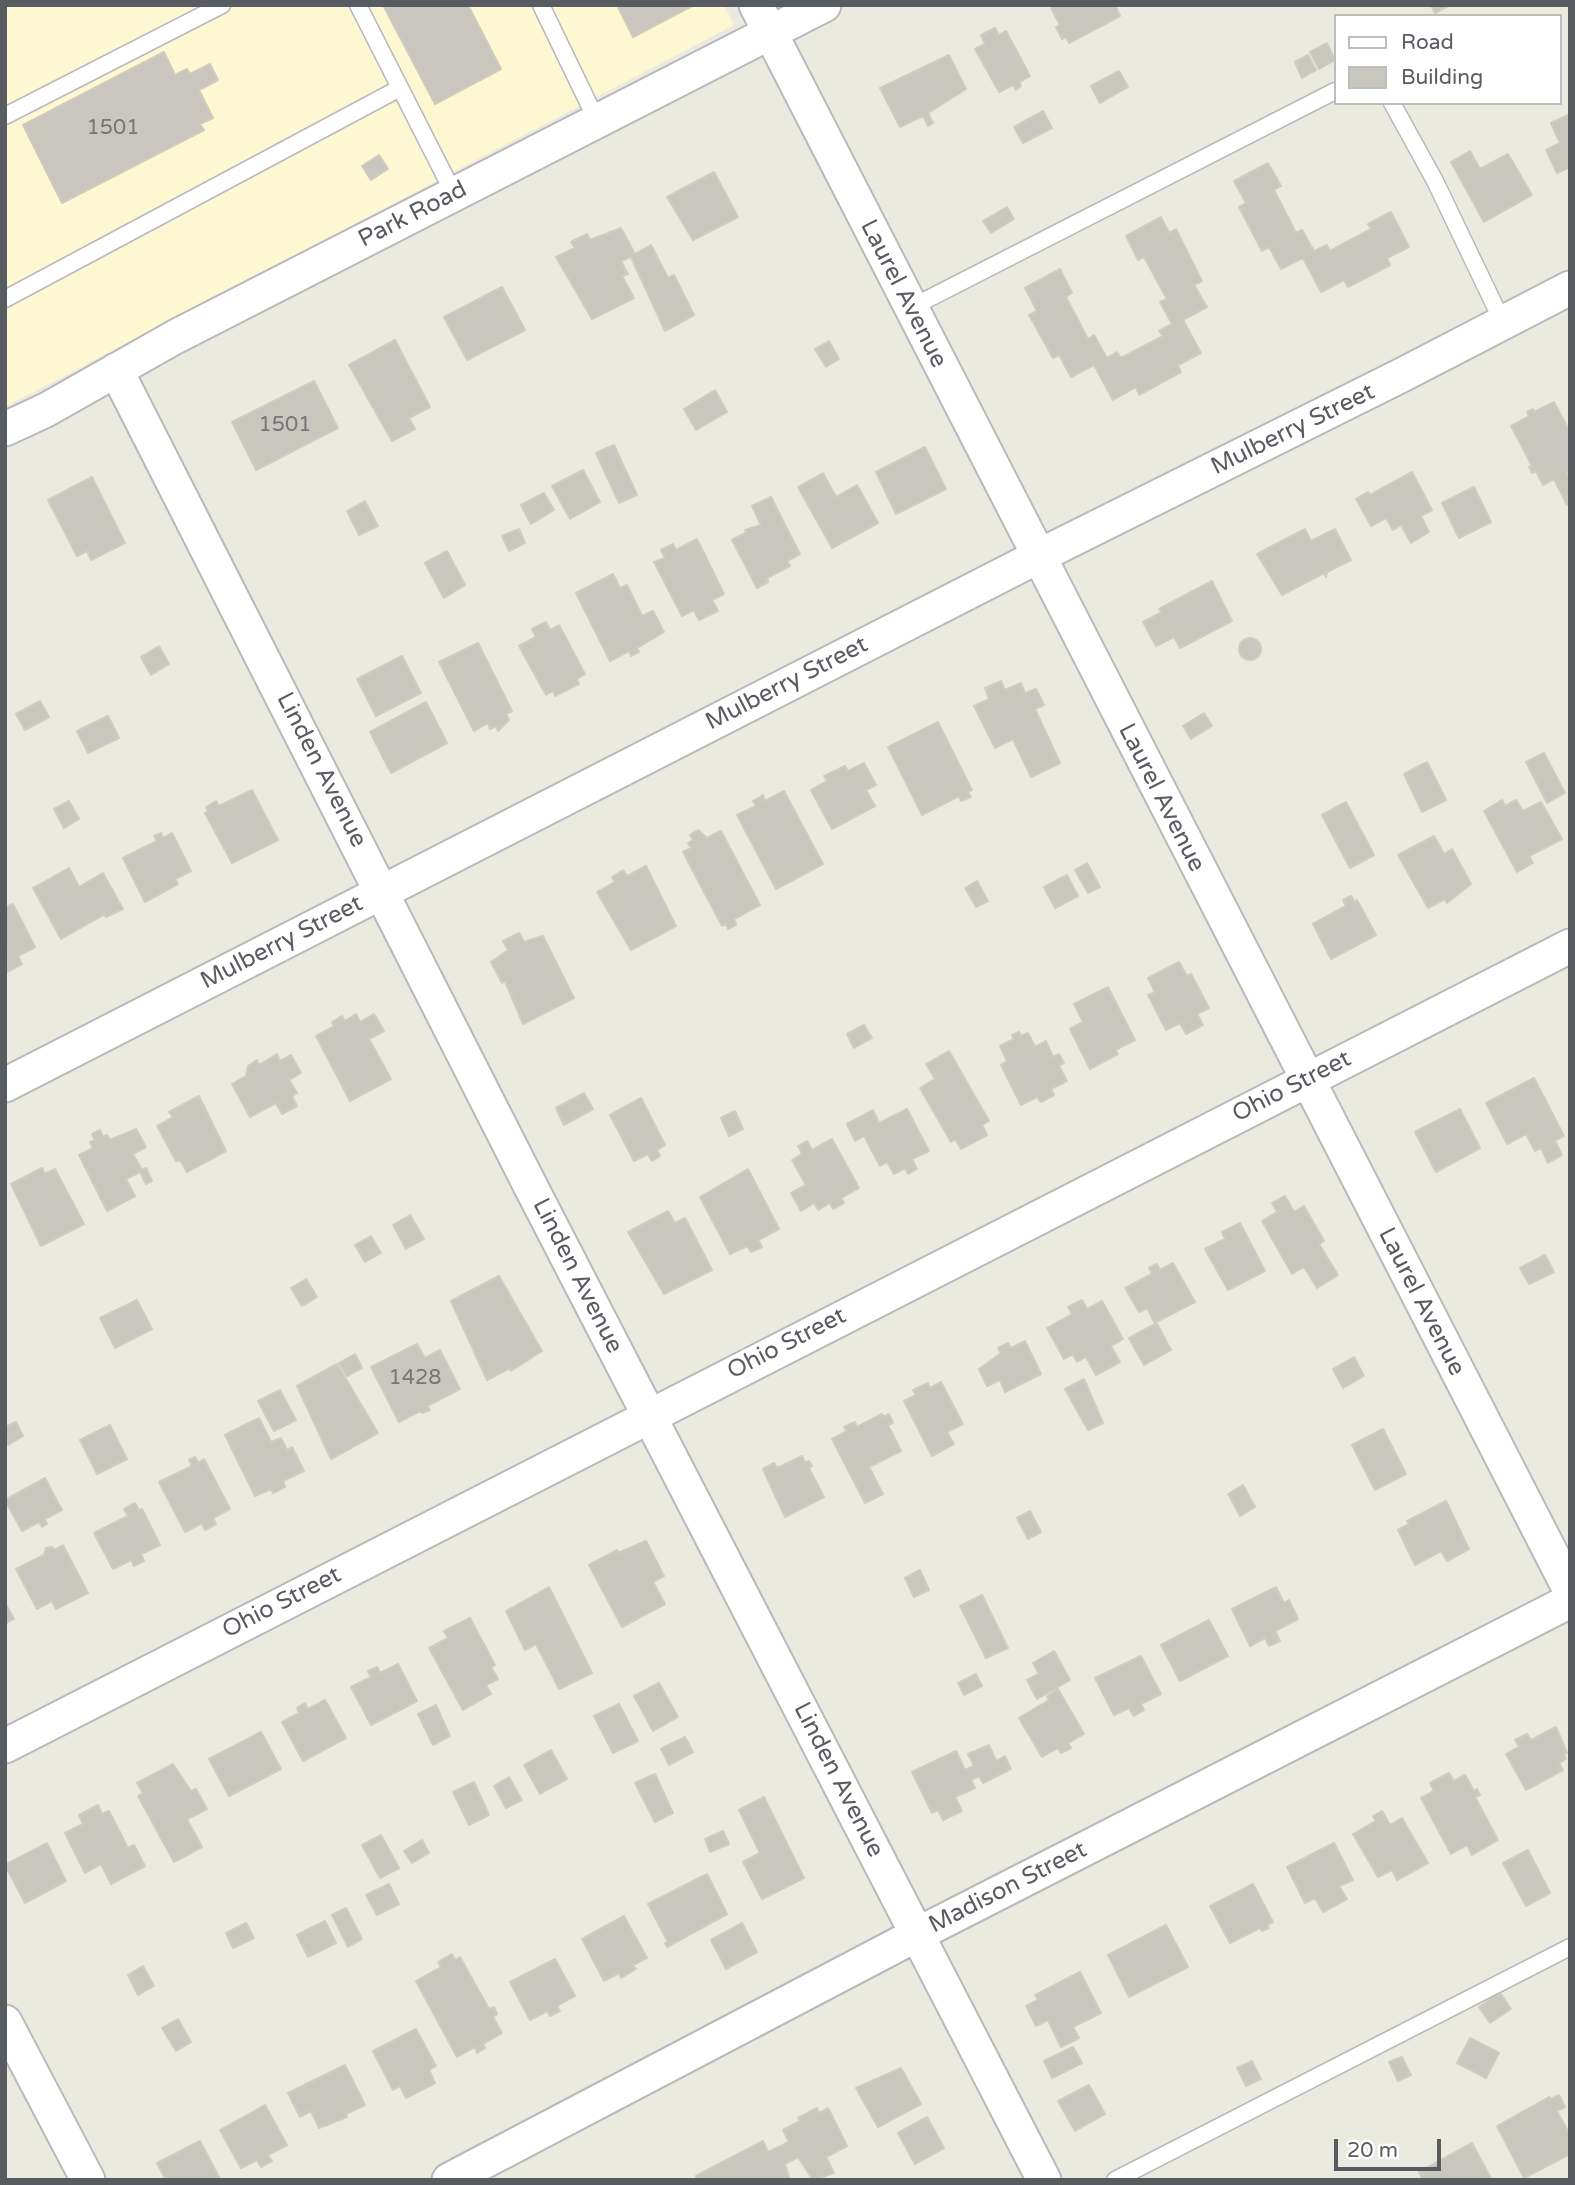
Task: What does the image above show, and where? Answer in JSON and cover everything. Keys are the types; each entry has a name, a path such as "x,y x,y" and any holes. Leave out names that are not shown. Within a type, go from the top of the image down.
{"street":[{"name":"Park Road","path":"5,429 174,337 597,121 763,19 824,5"},
{"name":"Laurel Avenue","path":"763,19 1037,557 1570,1590"},
{"name":"Mulberry Street","path":"5,1085 1037,557 1570,288"},
{"name":"Linden Avenue","path":"116,370 1044,2180"},
{"name":"Ohio Street","path":"5,1746 649,1414 1570,946"},
{"name":"Madison Street","path":"449,2180 918,1934 1570,1601"},
{"path":"5,2022 88,2180"}],"lane":[{"path":"5,116 222,5"},
{"path":"358,5 454,194"},
{"path":"541,5 597,121"},
{"path":"5,299 400,88"},
{"path":"910,308 1334,92"},
{"path":"1393,105 1434,181 1503,323"},
{"path":"1115,2180 1570,1947"}],"shaded area":[{"path":"5,5 724,5 734,25 5,407"}],"building":[{"path":"383,5 468,5 501,69 435,104"},
{"path":"617,5 694,5 633,37"},
{"path":"1056,5 1115,5 1120,16 1069,43 1066,37 1062,39 1056,27 1060,25 1051,8"},
{"path":"1431,5 1448,5 1448,6 1435,13"},
{"path":"995,28 999,35 1006,31 1030,76 1019,82 1021,86 1016,90 1013,85 999,92 975,49 985,44 981,35"},
{"path":"1327,43 1334,61 1319,69 1310,52"},
{"path":"164,52 175,75 187,69 190,74 210,64 218,80 199,90 213,118 200,124 204,130 62,203 23,125"},
{"path":"949,55 966,89 928,113 933,123 928,126 923,116 900,127 880,88"},
{"path":"1308,55 1316,70 1302,78 1295,62"},
{"path":"1119,71 1128,87 1100,103 1091,86"},
{"path":"1043,111 1052,128 1023,143 1014,127"},
{"path":"1570,114 1570,167 1557,173 1546,150 1560,143 1551,123"},
{"path":"1470,151 1480,169 1508,154 1532,195 1484,222 1451,162"},
{"path":"379,155 388,169 371,180 362,166"},
{"path":"1268,163 1281,186 1274,190 1296,233 1302,230 1314,251 1327,245 1330,251 1371,229 1368,224 1391,212 1409,247 1387,258 1390,265 1348,287 1344,280 1321,292 1303,258 1281,269 1269,247 1262,251 1239,207 1246,203 1234,181"},
{"path":"714,172 738,217 693,240 667,197"},
{"path":"1007,207 1014,219 991,233 983,221"},
{"path":"1161,217 1169,233 1176,229 1202,281 1194,285 1207,307 1183,320 1201,353 1178,365 1181,372 1139,395 1136,387 1113,400 1094,365 1071,377 1059,355 1053,358 1029,315 1037,311 1025,288 1060,269 1072,293 1066,297 1088,339 1094,335 1107,358 1117,352 1121,358 1163,336 1159,331 1172,324 1160,302 1167,299 1144,257 1138,260 1126,236"},
{"path":"621,228 635,254 651,245 668,278 674,275 694,315 665,331 631,257 621,261 628,274 622,276 634,298 592,319 556,257 575,248 571,242 587,234 590,240"},
{"path":"502,287 525,330 467,360 444,317"},
{"path":"395,340 430,407 409,418 415,429 392,441 349,365"},
{"path":"829,341 839,359 826,367 815,349"},
{"path":"314,381 338,428 256,470 232,422"},
{"path":"715,390 727,412 696,430 684,409"},
{"path":"1554,402 1570,432 1570,470 1566,473 1570,480 1567,505 1554,479 1543,485 1536,471 1532,473 1529,467 1532,466 1511,426 1529,416 1527,412 1533,409 1534,412"},
{"path":"614,445 637,495 619,503 596,453"},
{"path":"925,447 946,489 896,514 876,472"},
{"path":"583,470 600,502 570,519 552,486"},
{"path":"1412,472 1432,510 1421,516 1429,532 1411,543 1401,525 1393,530 1386,518 1371,526 1356,499 1368,492 1370,495"},
{"path":"823,473 836,497 857,485 878,523 832,548 798,487"},
{"path":"92,477 125,543 91,560 87,551 77,556 48,500"},
{"path":"1474,487 1491,522 1459,538 1442,503"},
{"path":"544,493 554,510 531,524 521,505"},
{"path":"771,497 800,554 787,561 790,566 767,578 768,582 757,588 732,540 747,532 745,530 761,525 752,506"},
{"path":"365,501 378,526 359,535 347,511"},
{"path":"519,529 525,543 509,551 502,536"},
{"path":"1305,529 1311,541 1335,529 1351,560 1327,572 1326,577 1324,573 1282,595 1257,554"},
{"path":"697,539 724,594 712,600 718,611 699,620 694,610 682,616 654,562 665,558 661,550 673,544 676,550"},
{"path":"447,551 465,585 444,598 425,563"},
{"path":"613,574 620,588 627,585 642,616 653,611 664,632 637,648 639,652 631,656 629,651 610,661 576,593"},
{"path":"1212,581 1232,621 1180,648 1174,637 1156,646 1143,622 1162,612 1159,609"},
{"path":"546,622 550,630 559,625 585,674 577,679 579,684 555,696 553,691 546,695 519,646 536,637 532,629"},
{"path":"1250,638 1258,641 1261,649 1258,657 1250,660 1242,657 1239,649 1242,641"},
{"path":"478,643 512,711 506,714 509,720 498,731 496,726 490,729 488,723 474,731 439,662"},
{"path":"159,646 169,664 151,675 141,657"},
{"path":"402,656 421,693 376,716 357,679"},
{"path":"1001,681 1005,690 1021,683 1025,693 1036,689 1044,705 1035,709 1060,763 1031,777 1013,739 995,748 974,706 989,699 985,688"},
{"path":"40,701 49,717 25,730 16,714"},
{"path":"426,702 447,743 391,773 370,732"},
{"path":"1204,713 1212,726 1191,739 1183,726"},
{"path":"108,716 119,738 88,753 77,731"},
{"path":"938,722 972,790 968,792 971,797 961,801 959,796 922,815 888,747"},
{"path":"1544,753 1565,793 1547,803 1526,762"},
{"path":"1427,762 1446,800 1422,812 1404,774"},
{"path":"864,763 876,785 866,790 875,806 832,829 811,790 827,781 824,776 845,766 848,771"},
{"path":"252,790 278,840 232,863 205,813 208,811 206,807 216,801 219,806"},
{"path":"784,791 823,864 776,889 737,815 756,806 753,801 763,795 765,801"},
{"path":"1502,800 1505,806 1516,800 1523,811 1541,802 1562,839 1529,856 1533,863 1517,872 1484,811"},
{"path":"69,801 79,819 64,828 54,809"},
{"path":"1346,802 1374,855 1350,868 1322,815"},
{"path":"698,830 707,838 721,831 760,905 734,919 736,925 728,929 726,924 722,926 683,852 691,848 688,843 693,840 690,835"},
{"path":"161,833 163,838 172,833 191,871 175,879 178,884 145,902 123,858 157,841 154,836"},
{"path":"1434,836 1444,854 1452,849 1471,884 1447,903 1445,899 1428,908 1398,855"},
{"path":"1087,863 1100,887 1088,893 1075,870"},
{"path":"646,866 676,926 631,950 597,892 615,882 612,877 623,870 627,876"},
{"path":"69,868 79,887 103,873 123,909 106,917 105,914 61,939 33,888"},
{"path":"1067,875 1078,896 1055,908 1044,887"},
{"path":"977,881 988,901 976,907 965,888"},
{"path":"1351,896 1355,902 1357,900 1376,935 1331,959 1313,924 1346,906 1343,900"},
{"path":"13,904 35,947 18,956 22,964 7,972 5,908"},
{"path":"519,933 524,942 543,936 574,998 523,1024 505,981 502,983 491,962 508,950 503,941"},
{"path":"1179,962 1187,976 1191,974 1209,1008 1197,1014 1203,1025 1186,1034 1180,1023 1166,1030 1148,995 1155,992 1148,978"},
{"path":"1108,987 1135,1040 1115,1050 1118,1054 1090,1069 1070,1029 1083,1022 1074,1004"},
{"path":"356,1014 360,1022 374,1014 384,1031 369,1039 391,1079 350,1101 316,1036 334,1026 332,1022 342,1016 345,1021"},
{"path":"864,1025 872,1038 854,1048 847,1034"},
{"path":"1019,1032 1021,1036 1028,1033 1035,1047 1046,1041 1053,1057 1059,1054 1064,1063 1059,1066 1067,1081 1051,1089 1054,1095 1041,1102 1037,1097 1021,1105 1001,1065 1007,1061 1000,1046 1014,1039 1012,1035"},
{"path":"949,1051 989,1121 982,1125 987,1135 961,1149 955,1139 951,1142 920,1088 935,1079 926,1064"},
{"path":"277,1054 280,1061 291,1055 301,1073 289,1080 297,1093 292,1096 297,1106 282,1114 276,1103 250,1117 232,1084 246,1076 248,1066 257,1060 259,1065"},
{"path":"1534,1078 1564,1136 1555,1141 1562,1155 1548,1163 1541,1148 1535,1151 1526,1134 1507,1144 1486,1103"},
{"path":"584,1093 593,1109 564,1125 556,1108"},
{"path":"199,1096 226,1151 187,1172 180,1160 176,1161 157,1126 173,1117 169,1112"},
{"path":"641,1098 665,1145 657,1150 660,1156 652,1161 648,1154 634,1161 610,1115"},
{"path":"907,1109 929,1151 912,1159 917,1169 908,1174 905,1168 894,1174 887,1162 880,1166 864,1136 855,1141 847,1124 873,1110 879,1123"},
{"path":"1460,1109 1480,1148 1436,1172 1415,1132"},
{"path":"735,1111 743,1129 729,1136 721,1118"},
{"path":"136,1129 146,1147 133,1154 142,1170 146,1168 152,1181 146,1184 140,1172 126,1179 135,1196 107,1211 79,1155 93,1148 90,1142 95,1140 92,1134 100,1130 103,1137 107,1135 110,1140"},
{"path":"832,1139 859,1188 841,1198 844,1203 833,1209 830,1203 818,1210 814,1203 801,1211 791,1193 806,1185 792,1160 802,1154 798,1146 807,1141 812,1150"},
{"path":"42,1168 45,1174 55,1169 84,1224 41,1246 11,1184"},
{"path":"748,1169 779,1229 758,1240 762,1247 751,1252 747,1246 730,1254 700,1197"},
{"path":"1285,1196 1294,1212 1304,1206 1324,1241 1319,1244 1338,1275 1317,1288 1304,1267 1292,1274 1262,1221 1277,1212 1272,1203"},
{"path":"668,1211 675,1223 685,1218 712,1270 664,1294 628,1232"},
{"path":"410,1215 424,1239 406,1249 393,1225"},
{"path":"1240,1223 1265,1271 1228,1290 1205,1249 1225,1239 1222,1232"},
{"path":"371,1236 381,1253 365,1262 355,1245"},
{"path":"1545,1255 1554,1272 1529,1284 1520,1268"},
{"path":"1173,1263 1195,1302 1156,1322 1171,1350 1144,1365 1129,1338 1155,1324 1147,1308 1139,1312 1125,1288 1152,1274 1149,1268 1157,1264 1160,1270"},
{"path":"499,1276 542,1351 511,1371 510,1368 487,1380 451,1301"},
{"path":"306,1279 317,1297 302,1306 291,1288"},
{"path":"137,1300 152,1329 115,1348 100,1318"},
{"path":"1082,1300 1087,1309 1102,1301 1123,1339 1111,1346 1120,1362 1096,1375 1086,1357 1077,1362 1073,1354 1064,1359 1047,1328 1072,1314 1068,1307"},
{"path":"1025,1341 1041,1374 1005,1392 1000,1380 987,1386 979,1369 1001,1353 998,1348 1008,1343 1011,1348"},
{"path":"417,1344 425,1358 440,1350 460,1389 427,1406 430,1410 422,1413 420,1411 399,1422 371,1367"},
{"path":"355,1354 362,1368 347,1376 339,1363"},
{"path":"1354,1357 1364,1376 1343,1388 1333,1369"},
{"path":"337,1364 378,1433 331,1459 297,1386"},
{"path":"1084,1379 1103,1423 1088,1430 1065,1389"},
{"path":"941,1382 963,1424 947,1432 954,1444 932,1456 904,1401 916,1395 913,1390 928,1383 930,1388"},
{"path":"280,1390 296,1420 274,1431 258,1401"},
{"path":"882,1414 883,1417 889,1414 893,1423 888,1425 901,1451 869,1467 883,1494 865,1503 832,1439 847,1431 844,1427 855,1422 857,1427"},
{"path":"259,1418 271,1442 281,1438 287,1450 292,1447 304,1471 283,1481 285,1487 273,1493 271,1489 255,1496 225,1435"},
{"path":"16,1422 23,1436 8,1445 5,1427"},
{"path":"110,1425 127,1459 97,1474 80,1440"},
{"path":"1383,1429 1406,1474 1375,1490 1352,1445"},
{"path":"802,1456 805,1463 809,1461 812,1466 809,1468 824,1497 785,1517 763,1469 774,1463 777,1468"},
{"path":"195,1457 198,1463 204,1459 230,1509 213,1518 216,1524 205,1530 202,1523 185,1532 159,1482 192,1466 189,1460"},
{"path":"45,1478 62,1510 45,1519 47,1524 42,1527 39,1522 22,1531 5,1500"},
{"path":"1243,1485 1255,1507 1240,1516 1228,1494"},
{"path":"1446,1501 1469,1549 1447,1561 1441,1551 1415,1565 1398,1530 1409,1524 1407,1521"},
{"path":"135,1503 139,1510 142,1509 160,1545 141,1554 144,1561 134,1566 131,1560 113,1569 94,1533 128,1516 124,1509"},
{"path":"1030,1511 1041,1532 1028,1539 1017,1518"},
{"path":"646,1541 664,1576 653,1582 665,1604 622,1627 589,1565 617,1550 618,1553"},
{"path":"63,1545 88,1593 56,1609 52,1601 37,1609 16,1569 44,1555 46,1548 52,1547 54,1550"},
{"path":"920,1570 929,1590 914,1597 905,1578"},
{"path":"549,1587 592,1673 559,1689 536,1644 525,1650 506,1611"},
{"path":"1276,1587 1284,1603 1289,1600 1298,1619 1275,1631 1280,1641 1269,1646 1265,1638 1250,1646 1232,1609"},
{"path":"982,1595 1008,1648 986,1658 960,1606"},
{"path":"5,1603 14,1619 5,1624"},
{"path":"470,1618 495,1665 491,1667 498,1679 486,1685 491,1694 463,1710 429,1648 448,1638 444,1631"},
{"path":"1209,1620 1228,1656 1180,1681 1161,1645"},
{"path":"1054,1651 1070,1680 1037,1699 1027,1680 1039,1674 1033,1663"},
{"path":"1141,1656 1161,1694 1141,1704 1144,1710 1134,1716 1129,1708 1114,1715 1095,1678"},
{"path":"398,1664 417,1701 371,1725 351,1687 371,1677 368,1671 377,1667 380,1673"},
{"path":"976,1674 982,1686 964,1695 958,1683"},
{"path":"659,1683 678,1717 653,1731 634,1696"},
{"path":"1058,1689 1084,1734 1068,1743 1071,1748 1061,1753 1058,1748 1042,1757 1019,1718 1049,1700 1047,1696"},
{"path":"325,1700 346,1738 303,1761 282,1722 299,1713 297,1708 305,1703 308,1709"},
{"path":"619,1704 638,1741 613,1753 594,1716"},
{"path":"436,1705 450,1736 433,1745 418,1714"},
{"path":"1556,1727 1567,1753 1564,1754 1566,1759 1559,1763 1563,1770 1526,1790 1506,1754 1519,1747 1515,1740 1527,1734 1531,1740"},
{"path":"261,1732 281,1769 229,1796 209,1759"},
{"path":"685,1737 693,1752 669,1765 661,1749"},
{"path":"989,1745 996,1761 1005,1756 1011,1769 983,1783 979,1776 971,1780 975,1788 955,1797 962,1811 943,1820 938,1810 932,1813 912,1772 956,1751 965,1770 974,1766 968,1754"},
{"path":"551,1750 567,1779 540,1794 524,1765"},
{"path":"173,1764 191,1791 196,1789 207,1809 187,1819 202,1847 174,1862 138,1796 143,1793 137,1783"},
{"path":"1449,1773 1454,1781 1465,1775 1474,1791 1477,1789 1480,1795 1475,1797 1498,1840 1472,1855 1467,1845 1451,1854 1421,1798 1434,1791 1430,1783"},
{"path":"655,1774 673,1813 655,1822 635,1783"},
{"path":"509,1777 522,1800 506,1808 494,1786"},
{"path":"474,1782 489,1815 469,1825 453,1792"},
{"path":"764,1797 804,1878 762,1899 743,1862 760,1853 739,1810"},
{"path":"98,1805 102,1814 109,1811 128,1848 134,1845 145,1866 111,1884 101,1864 85,1873 65,1833 83,1824 79,1815"},
{"path":"1382,1811 1390,1825 1402,1818 1428,1863 1397,1880 1392,1870 1378,1877 1353,1834 1376,1821 1373,1816"},
{"path":"723,1831 729,1844 710,1852 705,1839"},
{"path":"381,1835 399,1868 380,1878 362,1845"},
{"path":"422,1840 429,1853 412,1863 404,1851"},
{"path":"47,1843 66,1881 25,1903 5,1865"},
{"path":"1334,1843 1353,1880 1339,1886 1347,1899 1323,1912 1315,1898 1305,1903 1287,1867"},
{"path":"1528,1850 1550,1893 1526,1906 1503,1863"},
{"path":"707,1874 727,1914 667,1947 665,1943 668,1942 648,1904"},
{"path":"389,1884 399,1904 377,1915 366,1895"},
{"path":"1253,1884 1273,1922 1267,1925 1269,1928 1262,1931 1260,1928 1230,1943 1210,1906"},
{"path":"346,1908 362,1939 348,1947 332,1915"},
{"path":"624,1916 647,1958 633,1965 636,1969 621,1978 619,1973 604,1981 582,1939"},
{"path":"325,1921 336,1943 308,1957 297,1935"},
{"path":"246,1923 254,1938 233,1948 226,1933"},
{"path":"742,1923 757,1952 726,1969 711,1940"},
{"path":"1166,1925 1188,1967 1129,1997 1108,1955"},
{"path":"452,1954 455,1960 460,1957 489,2009 494,2007 497,2014 493,2017 502,2033 483,2044 485,2048 477,2053 475,2047 457,2057 416,1981 441,1967 438,1962"},
{"path":"555,1959 575,1996 557,2006 560,2011 550,2016 547,2011 530,2020 510,1982"},
{"path":"143,1966 154,1986 138,1995 128,1975"},
{"path":"1080,1972 1101,2013 1073,2027 1079,2038 1061,2047 1048,2020 1036,2026 1026,2006 1038,2000 1035,1995"},
{"path":"1500,1993 1511,2009 1490,2023 1479,2007"},
{"path":"178,2019 191,2042 176,2051 162,2028"},
{"path":"416,2029 436,2066 429,2070 435,2083 406,2098 400,2086 393,2090 373,2051"},
{"path":"1470,2038 1499,2053 1486,2078 1457,2063"},
{"path":"1073,2047 1082,2063 1052,2078 1044,2061"},
{"path":"1402,2057 1411,2075 1398,2081 1389,2062"},
{"path":"1252,2061 1261,2079 1246,2086 1237,2068"},
{"path":"345,2065 365,2105 346,2114 347,2117 319,2128 311,2111 300,2117 288,2093"},
{"path":"901,2068 921,2104 878,2127 856,2088"},
{"path":"1089,2085 1105,2114 1075,2131 1058,2101"},
{"path":"1559,2095 1565,2107 1557,2111 1570,2135 1570,2154 1524,2178 1497,2126 1549,2097 1551,2099"},
{"path":"265,2105 287,2145 268,2155 272,2161 261,2167 257,2160 241,2168 220,2130"},
{"path":"817,2108 819,2113 828,2108 847,2146 826,2157 834,2173 813,2180 798,2157 785,2164 790,2180 697,2180 696,2176 763,2141 768,2152 789,2142 783,2130"},
{"path":"927,2117 944,2148 915,2164 898,2133"},
{"path":"200,2141 220,2179 166,2180 157,2163"},
{"path":"1472,2143 1492,2180 1423,2180 1419,2172"}]}
